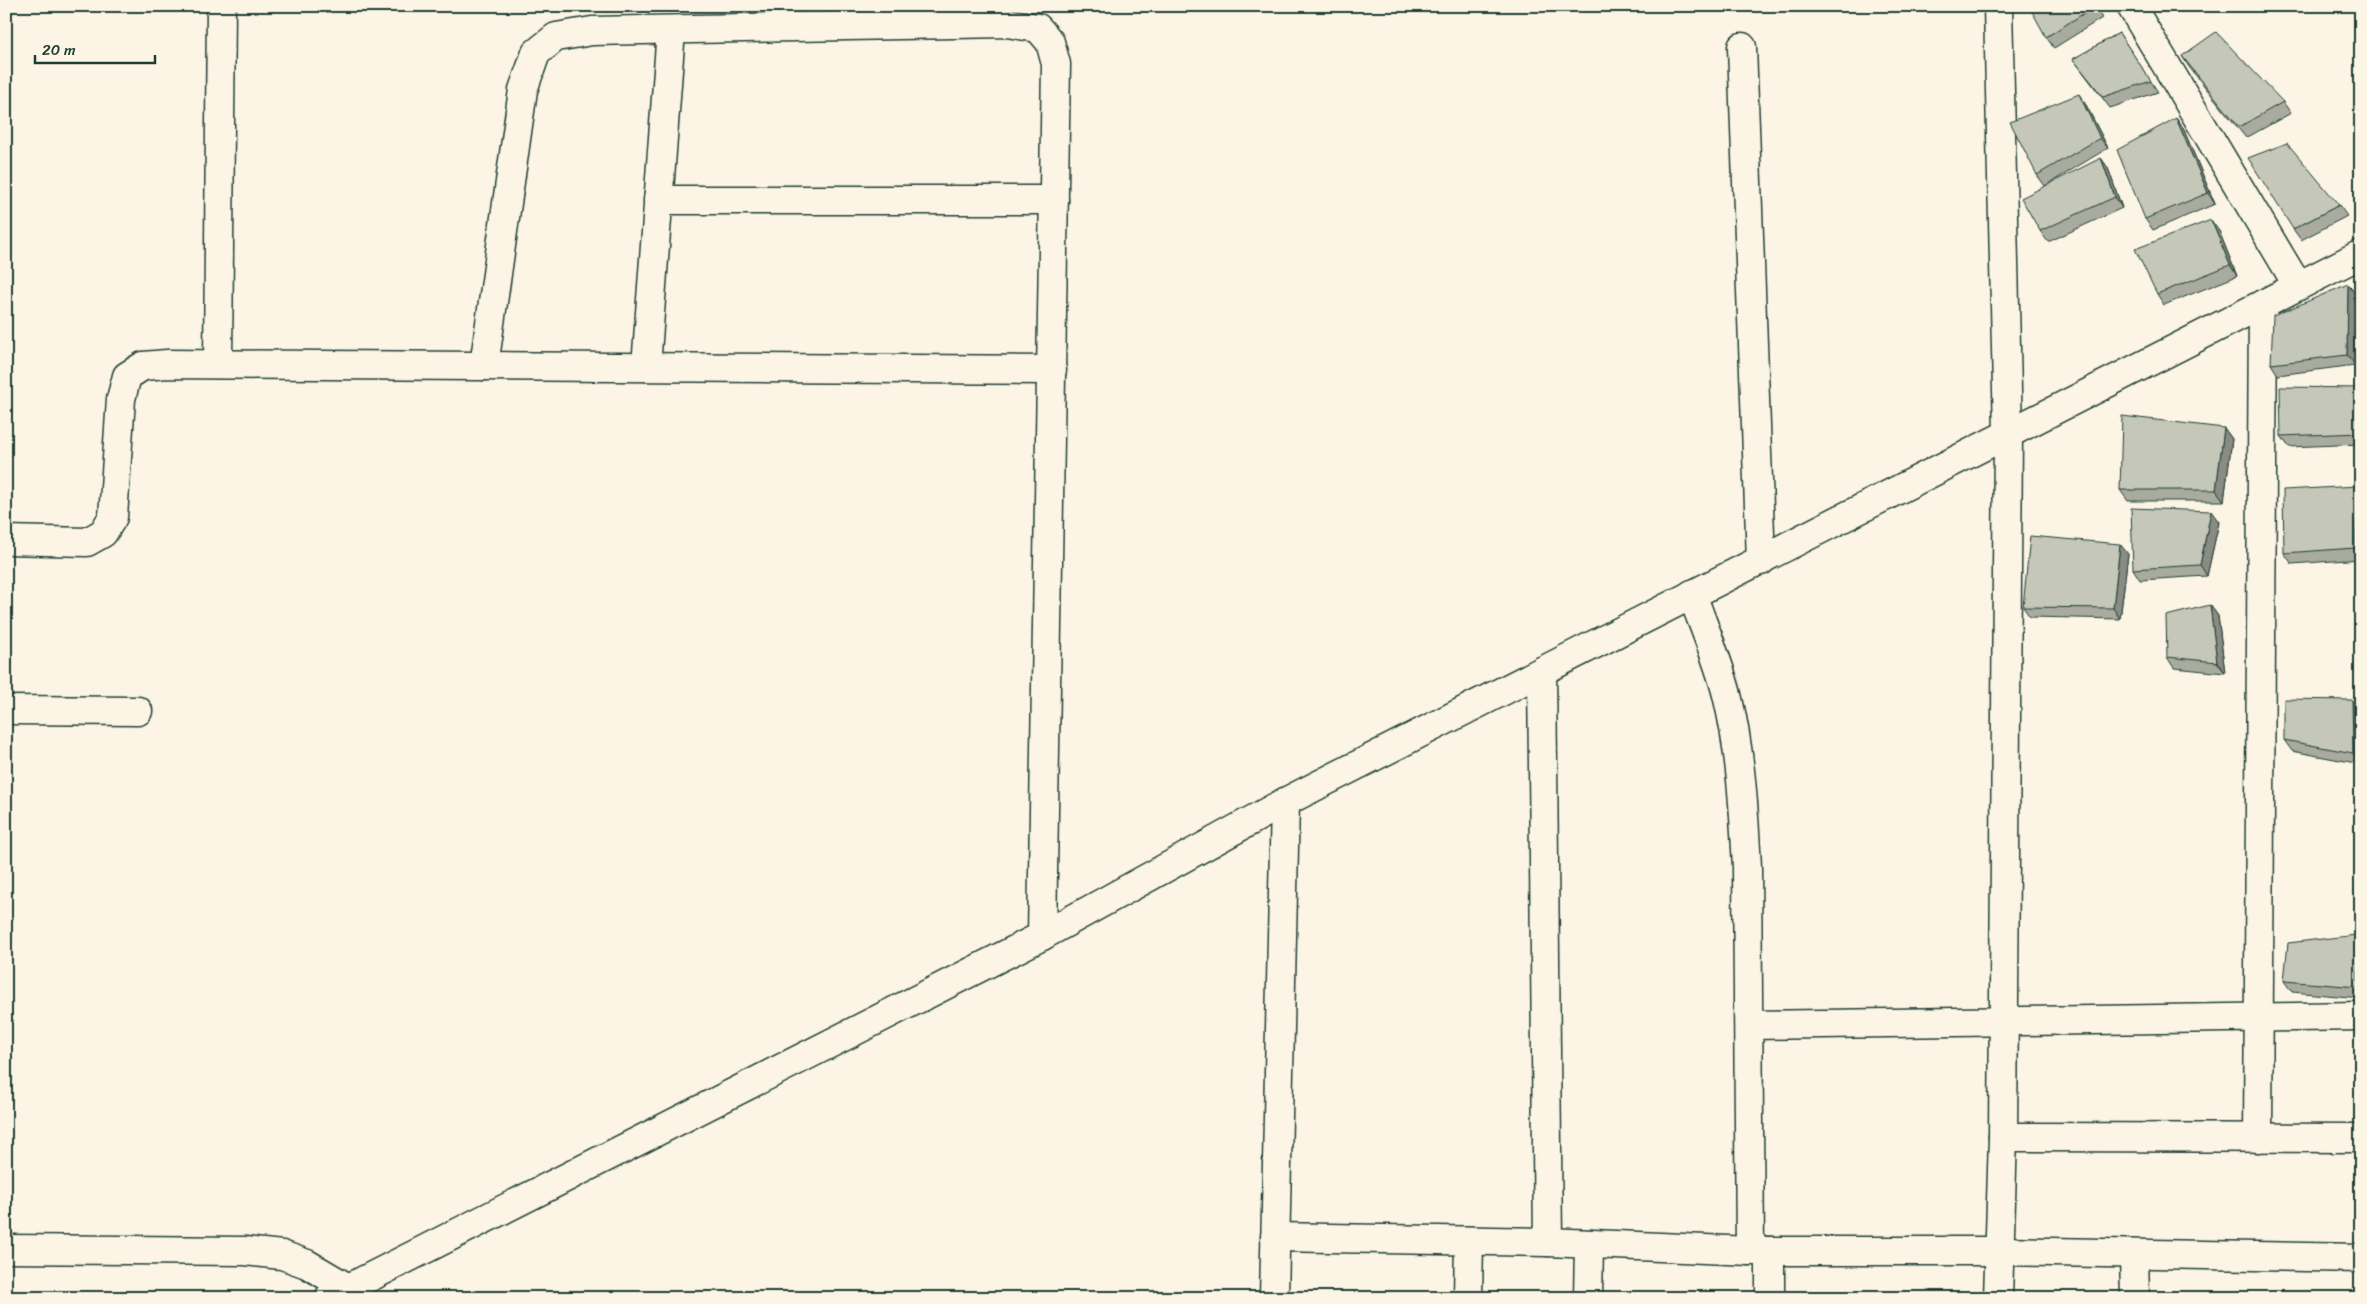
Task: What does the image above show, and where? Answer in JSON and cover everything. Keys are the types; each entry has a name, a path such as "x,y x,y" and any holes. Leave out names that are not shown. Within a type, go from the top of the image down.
{"street":[{"path":"218,364 221,6"},
{"path":"1998,6 2008,433 2003,1137 1998,1298"},
{"path":"2131,6 2298,286"},
{"path":"484,366 523,90 536,53 556,37 592,31 1007,23 1038,28 1050,42 1056,64 1042,936"},
{"path":"646,367 671,30"},
{"path":"1742,47 1761,561"},
{"path":"658,200 1054,200"},
{"path":"6,1250 245,1251 282,1255 307,1264 339,1293 1042,936 1285,802 2361,254"},
{"path":"2258,1138 2263,304"},
{"path":"6,540 87,542 103,533 113,517 120,399 126,376 143,366 218,364 1052,370"},
{"path":"1692,594 1728,698 1739,758 1747,866 1749,1025 1760,1251 1770,1298"},
{"path":"1542,671 1548,1242"},
{"path":"6,710 138,711"},
{"path":"1274,1298 1285,802"},
{"path":"1749,1025 2004,1023 2361,1016"},
{"path":"2003,1137 2361,1138"},
{"path":"1275,1237 1548,1242 1760,1251 1999,1251 2361,1258"},
{"path":"1468,1298 1469,1241"},
{"path":"1588,1298 1589,1244"},
{"path":"2134,1254 2135,1298"}],"building":[{"path":"2029,6 2094,6 2094,7 2046,37"},
{"path":"2216,32 2283,102 2239,127 2182,56"},
{"path":"2119,33 2151,81 2103,97 2073,59"},
{"path":"2079,94 2100,138 2037,175 2010,122"},
{"path":"2176,118 2208,193 2145,219 2117,150"},
{"path":"2287,143 2339,205 2293,229 2248,158"},
{"path":"2101,158 2115,197 2040,231 2021,198"},
{"path":"2211,220 2230,265 2157,294 2135,249"},
{"path":"2348,284 2347,355 2271,364 2273,316"},
{"path":"2280,387 2361,388 2361,433 2281,436"},
{"path":"2122,416 2224,428 2216,490 2120,490"},
{"path":"2358,486 2355,548 2284,553 2283,490"},
{"path":"2131,508 2211,511 2200,565 2133,569"},
{"path":"2030,536 2120,544 2113,608 2023,607"},
{"path":"2210,605 2217,662 2167,657 2166,616"},
{"path":"2284,699 2352,700 2353,753 2284,740"},
{"path":"2356,935 2358,987 2284,981 2288,943"}]}
